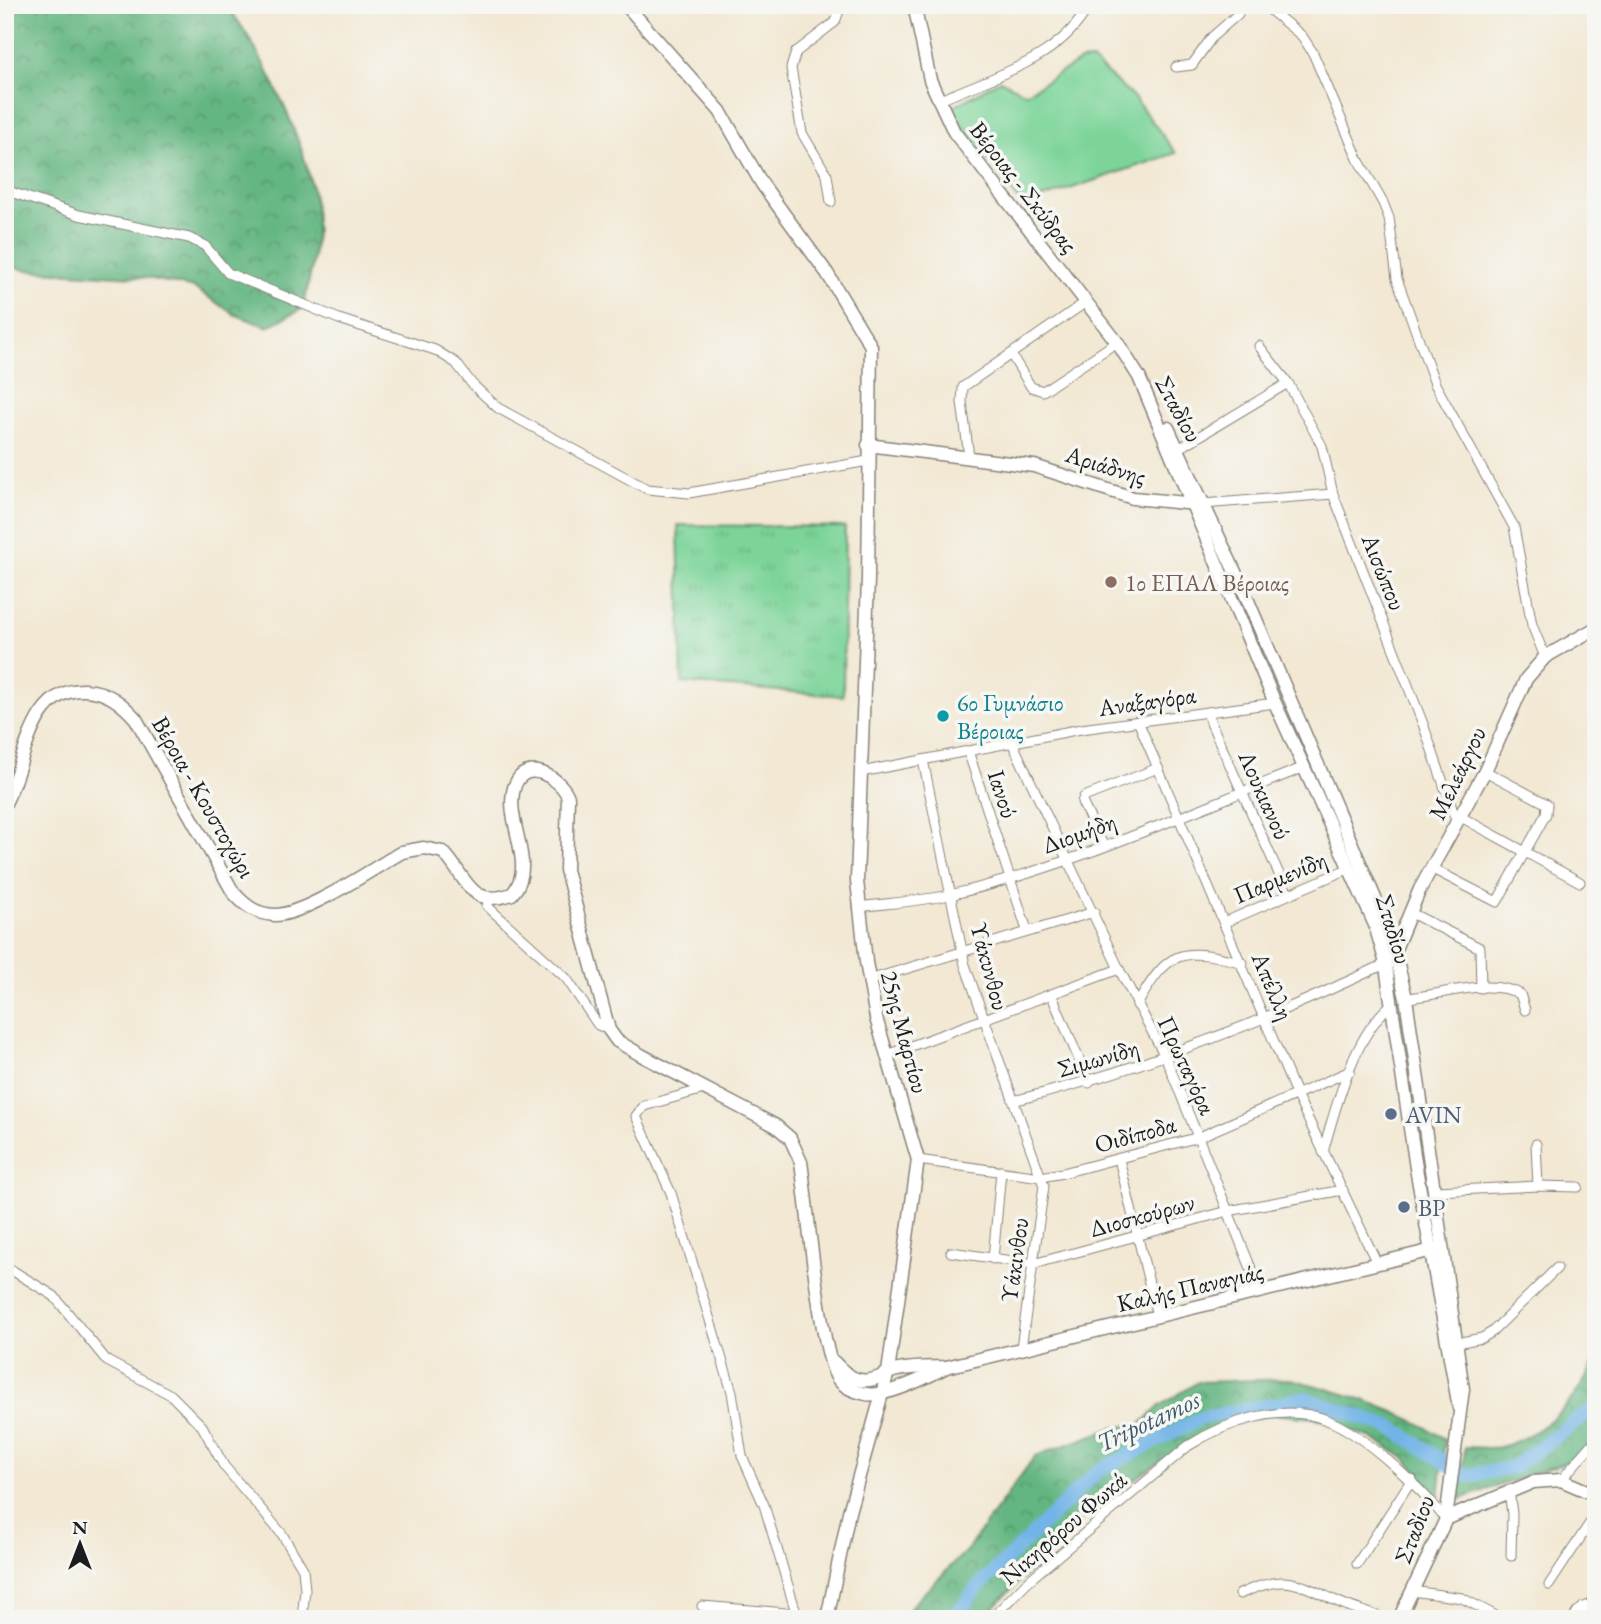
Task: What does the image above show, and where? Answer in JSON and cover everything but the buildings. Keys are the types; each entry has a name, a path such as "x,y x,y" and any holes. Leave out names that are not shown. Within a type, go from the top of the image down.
{"street":[{"name":"25ης Μαρτίου","path":"626,5 720,111 762,184 827,273 861,325 871,346 859,907 869,981 887,1055 918,1160 886,1374 849,1512 827,1619"},
{"path":"831,202 827,175 802,133 791,68 796,52 835,22 841,5"},
{"name":"Βέροιας - Σκύδρας","path":"914,5 922,51 938,101 954,132 1117,342 1139,377"},
{"path":"938,101 1053,48 1082,20 1090,5"},
{"path":"1176,67 1192,65 1212,37 1238,14 1239,5"},
{"path":"1264,5 1302,36 1313,53 1359,161 1383,203 1389,218 1397,279 1435,384 1514,527 1532,625 1545,657"},
{"path":"5,190 79,215 190,238 205,246 228,273 327,314 435,350 456,363 472,384 498,408 647,489 689,493 868,461"},
{"path":"969,457 962,408 963,387 1012,356 1086,302"},
{"path":"1012,356 1031,387 1042,391 1117,342"},
{"name":"Αισώπου","path":"1259,346 1288,383 1322,446 1333,494 1459,820"},
{"name":"Σταδίου","path":"1139,377 1148,385 1178,449 1275,703 1375,925 1385,964 1463,1389 1446,1519 1399,1619"},
{"name":"Σταδίου","path":"1139,377 1197,504 1243,589 1395,949 1406,998 1436,1191 1437,1249 1459,1408"},
{"path":"1178,449 1288,383"},
{"name":"Αριάδνης","path":"868,445 1034,466 1133,498 1197,504 1333,494"},
{"name":"Μελεάργου","path":"1385,964 1395,949 1409,912 1485,771 1520,689 1545,657 1596,628"},
{"name":"Βέροια - Κουστοχώρι","path":"5,803 33,727 43,710 62,695 89,690 112,697 136,719 233,892 256,911 273,915 288,912 415,848 440,850 474,892 490,900"},
{"name":"Αναξαγόρα","path":"861,772 1012,742 1138,721 1275,703"},
{"name":"Λουκιανού","path":"1206,712 1287,894"},
{"name":"Απέλλη","path":"1138,721 1243,963 1297,1096 1377,1263"},
{"name":"Πρωταγόρα","path":"1012,742 1119,970 1166,1058 1261,1293"},
{"name":"Ιανού","path":"968,751 1027,930"},
{"name":"Υάκυνθου","path":"923,760 962,950 984,1021 1041,1177"},
{"name":"Διομήδη","path":"859,907 952,894 1010,878 1181,817 1305,767"},
{"path":"1103,845 1082,802 1084,797 1158,768"},
{"path":"1432,868 1497,902 1546,814 1547,804 1485,771"},
{"path":"609,1030 566,870 568,797 564,787 551,775 533,772 517,780 511,801 521,861 519,883 512,894 490,900 487,906 566,978 598,1025 609,1030 626,1047 776,1126 794,1145 802,1162 821,1309 835,1374 844,1384 866,1394 882,1394"},
{"path":"1459,820 1580,882"},
{"name":"Παρμενίδη","path":"1225,922 1350,868"},
{"path":"869,981 1027,930 1094,912"},
{"path":"1409,912 1480,948 1481,988"},
{"path":"1137,1005 1160,967 1170,960 1202,954 1243,963"},
{"name":"Σιμωνίδη","path":"1013,1101 1089,1083 1166,1058 1385,964"},
{"path":"887,1055 1119,970"},
{"path":"1406,998 1481,988 1514,991 1520,994 1525,1010"},
{"path":"1052,996 1089,1083"},
{"path":"1323,1152 1350,1072 1376,1016 1392,1004"},
{"name":"Οιδίποδα","path":"918,1160 1041,1177 1199,1138 1350,1072"},
{"path":"702,1606 798,1616 764,1505 738,1443 732,1392 671,1193 636,1116 644,1106 704,1088"},
{"path":"1536,1144 1538,1186"},
{"path":"1119,1159 1157,1316"},
{"path":"993,1259 1001,1171"},
{"name":"Υάκινθου","path":"1021,1348 1044,1186 1041,1177"},
{"path":"1436,1191 1538,1186 1578,1188"},
{"name":"Διοσκούρων","path":"951,1252 1033,1265 1228,1212 1343,1190"},
{"name":"Καλής Παναγιάς","path":"886,1374 946,1367 1437,1249"},
{"path":"5,1266 54,1296 107,1361 171,1395 202,1426 224,1466 282,1534 303,1569 305,1590 302,1619"},
{"path":"1456,1343 1482,1338 1492,1332 1557,1268"},
{"path":"830,1352 837,1365 853,1378 877,1380 886,1374"},
{"name":"Καλής Παναγιάς","path":"882,1394 946,1367"},
{"name":"Νικηφόρου Φωκά","path":"991,1619 1027,1582 1188,1446 1230,1424 1265,1416 1296,1415 1326,1420 1412,1479 1446,1519"},
{"path":"1560,1480 1596,1440"},
{"path":"1357,1564 1412,1479"},
{"path":"1446,1519 1533,1482 1560,1480 1596,1495"},
{"path":"1509,1490 1512,1514 1511,1556"},
{"path":"1549,1586 1596,1514"},
{"path":"1240,1594 1272,1583 1302,1583 1335,1601 1387,1619"},
{"path":"1412,1591 1462,1598 1502,1619"},
{"path":"1573,1619 1583,1607 1596,1601"},
{"path":"1583,1607 1596,1615"}],"green space":[{"path":"5,5 226,5 252,44 278,92 307,166 315,203 316,234 302,309 267,327 234,314 194,288 148,278 25,270 5,264"},
{"path":"1092,60 1135,99 1176,153 1022,205 950,109 1000,80 1026,93 1080,61"},
{"path":"678,525 845,527 843,696 682,683"},
{"path":"1596,1355 1596,1439 1567,1462 1460,1499 1465,1447 1500,1447 1534,1432 1572,1399"},
{"path":"1291,1379 1390,1410 1445,1439 1439,1498 1406,1459 1372,1438 1315,1418 1272,1414 1204,1432 1135,1479 1081,1520 982,1619 904,1619 913,1604 967,1550 1035,1456 1113,1428 1141,1424 1160,1406 1198,1382"}],"waterway":[{"name":"Tripotamos","path":"952,1619 978,1587 1098,1471 1201,1418 1304,1398 1392,1428 1467,1476 1513,1467 1596,1407"}],"place":[{"name":"1ο ΕΠΑΛ Βέροιας","path":"1111,582"},
{"name":"6ο Γυμνάσιο Βέροιας","path":"943,716"},
{"name":"AVIN","path":"1391,1114"},
{"name":"BP","path":"1404,1207"}]}
